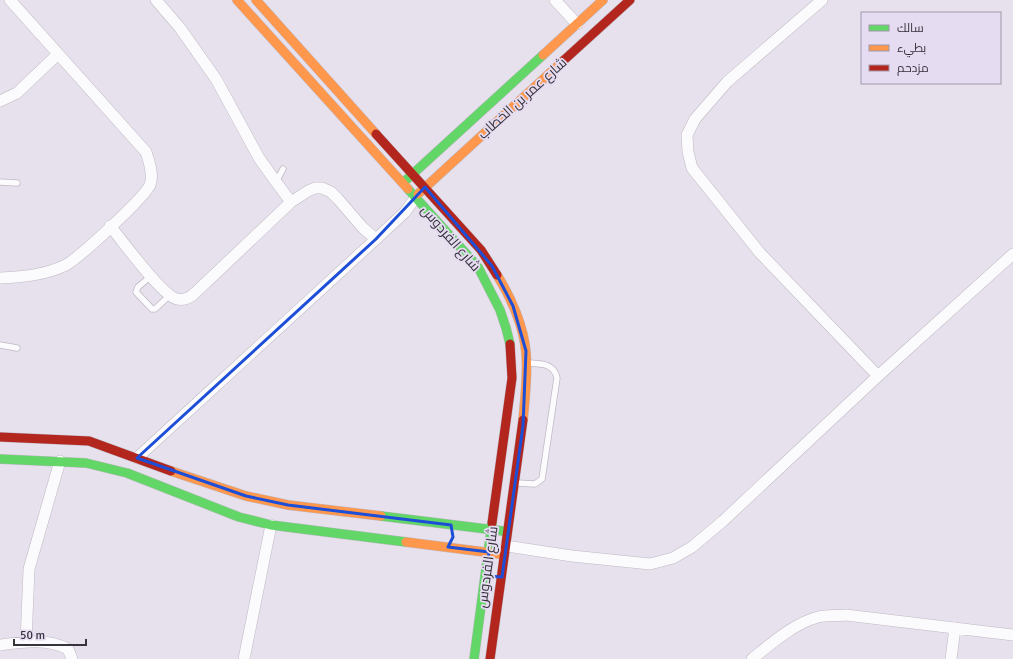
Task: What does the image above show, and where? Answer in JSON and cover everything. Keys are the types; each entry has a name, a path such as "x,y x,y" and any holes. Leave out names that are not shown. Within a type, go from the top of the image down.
{"street":[{"path":"156,0 180,28 216,79 248,139 276,182 292,202"},
{"name":"شارع الفردوس","path":"237,0 478,267 492,290 509,338 512,359 512,378 474,659"},
{"name":"شارع الفردوس","path":"256,0 481,250 504,286 514,306 526,351 526,394 516,483 490,659"},
{"path":"555,0 577,24"},
{"name":"شارع عمر بن الخطاب","path":"403,183 603,0"},
{"name":"شارع عمر بن الخطاب","path":"416,197 425,187 630,0"},
{"path":"822,0 727,82 695,119 687,135 688,152 692,168 760,253 878,376"},
{"path":"0,278 31,276 45,273 66,264 82,253 141,197 150,184 151,172 146,152 58,54 17,2"},
{"path":"0,101 17,93 58,54"},
{"path":"295,64 305,54"},
{"path":"110,226 169,296 182,300 190,298 292,202 314,188 322,188 331,192 338,198 363,228 376,239"},
{"path":"137,458 405,212 416,197"},
{"path":"0,437 89,440 167,470 246,496 450,536 489,552 506,550 650,564 673,558 692,547 724,521 878,376 1013,254"},
{"path":"0,459 86,463 127,473 239,517 271,525 450,536 492,530 508,532"},
{"path":"26,642 29,569 60,461"},
{"path":"496,501 512,504"},
{"path":"244,659 271,525"},
{"path":"486,576 502,577"},
{"path":"752,659 799,624 819,617 846,615 1013,635"},
{"path":"951,659 955,628"},
{"path":"0,645 26,642 58,644 68,649 72,659"}],"lane":[{"path":"276,182 283,169"},
{"path":"0,182 17,183"},
{"path":"151,276 138,287 136,292 148,306 152,309 156,309 169,296"},
{"path":"0,345 18,348"},
{"path":"516,483 535,484 542,479 557,378 554,370 548,365 526,363"}],"highlighted area":[{"path":"425,187 492,266 513,306 526,351 523,426 502,577 486,576 489,552 448,547 453,537 451,525 288,505 246,496 137,458 376,239"}],"traffic: fast":[{"path":"405,181 543,55"},
{"path":"408,189 478,267 500,310 510,344"},
{"path":"0,459 86,463 127,473 239,517 271,525 406,542"},
{"path":"381,516 503,531"},
{"path":"474,659 492,523"}],"traffic: slow":[{"path":"237,0 408,189"},
{"path":"256,0 376,134"},
{"path":"543,55 603,0"},
{"path":"418,194 563,61"},
{"path":"497,275 516,312 525,343 527,370 523,420"},
{"path":"171,471 246,496 288,505 381,516"},
{"path":"406,542 500,554"}],"traffic: jam":[{"path":"563,61 630,0"},
{"path":"376,134 481,250 497,275"},
{"path":"492,523 512,378 510,344"},
{"path":"490,659 523,420"},
{"path":"0,437 89,441 171,471"}]}
